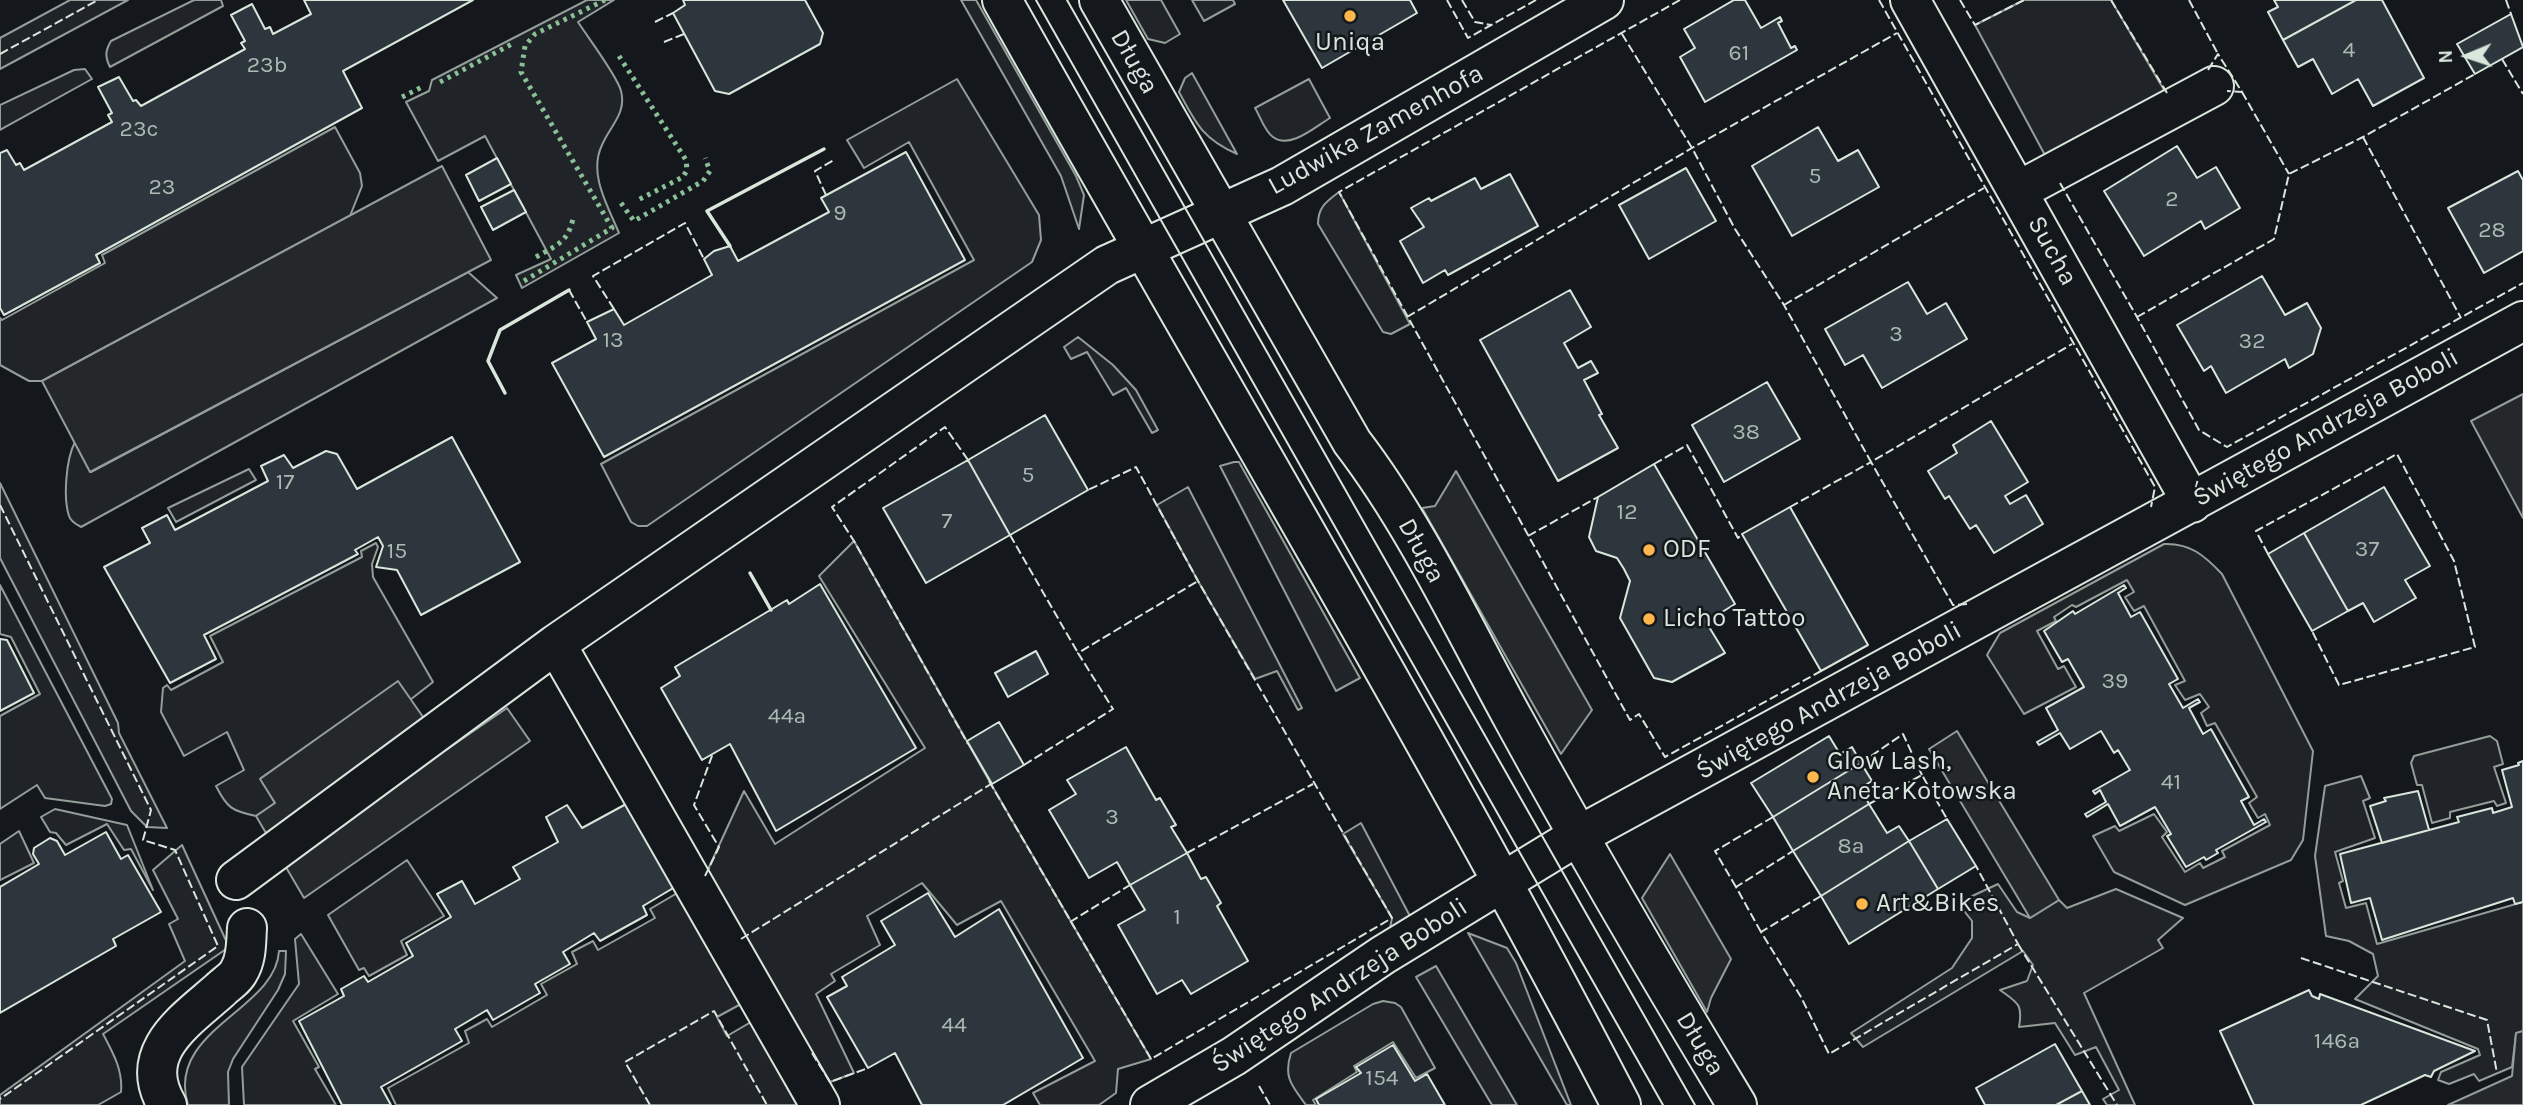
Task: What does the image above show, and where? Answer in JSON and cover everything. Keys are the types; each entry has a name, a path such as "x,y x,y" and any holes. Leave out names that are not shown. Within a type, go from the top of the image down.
{"street":[{"path":"1002,0 1142,250 1393,683 1504,882 1621,1105"},
{"name":"Długa","path":"1099,0 1352,442 1374,471 1416,540 1578,836 1737,1105"},
{"name":"Ludwika Zamenhofa","path":"236,880 556,644 1107,265 1282,186 1604,0"},
{"name":"Sucha","path":"1910,0 2192,503"},
{"path":"2018,191 2214,86"},
{"name":"Świętego Andrzeja Boboli","path":"1150,1105 1234,1056 1383,955 1578,836 2523,321"},
{"path":"556,644 820,1105"},
{"path":"167,1105 158,1078 158,1062 163,1047 171,1034 239,972 246,951 247,928"}],"shaded area":[{"path":"70,0 128,0 0,69 0,38"},
{"path":"194,0 221,0 223,6 110,67 106,54 111,41"},
{"path":"587,0 614,0 578,22 621,91 620,113 602,145 597,167 601,190 619,233 522,288 516,275 551,259 485,136 438,161 406,102 429,91 432,80"},
{"path":"961,0 976,0 1076,176 1084,195 1079,229 1061,176"},
{"path":"1126,0 1161,0 1180,34 1165,43 1148,39"},
{"path":"1192,0 1233,0 1235,4 1204,21"},
{"path":"2024,0 2111,0 2167,95 2046,157 1975,25"},
{"path":"85,69 92,79 0,130 0,105 74,70"},
{"path":"1192,73 1237,154 1208,136 1185,103 1179,92 1185,78"},
{"path":"957,79 1039,215 1041,240 1032,262 647,526 638,526 631,522 601,464 974,260 909,142 864,168 847,140"},
{"path":"1309,79 1330,118 1295,139 1287,141 1273,137 1255,108"},
{"path":"335,127 360,173 362,186 350,216 42,381 29,381 0,365 0,318 2,320 105,263 102,255"},
{"path":"442,166 491,260 90,472 42,381"},
{"path":"1339,192 1410,324 1391,334 1383,332 1318,224 1321,209"},
{"path":"468,272 497,298 81,527 70,518 66,479 75,442 91,472"},
{"path":"1078,337 1113,365 1136,390 1158,430 1152,433 1126,388 1113,395 1087,352 1071,359 1064,347"},
{"path":"2523,394 2523,518 2471,421"},
{"path":"1239,462 1360,678 1336,691 1220,466"},
{"path":"249,469 256,480 176,522 168,508"},
{"path":"1456,471 1592,710 1561,754 1422,508 1435,506"},
{"path":"0,483 167,828 147,827 131,811 0,558"},
{"path":"1188,487 1302,708 1298,710 1277,671 1255,679 1157,505"},
{"path":"854,541 1151,1059 1118,1069 1116,1093 1099,1105 1040,1105 1033,1093 1095,1061 1001,901 957,925 922,883 867,916 880,945 831,974 835,981 816,994 854,1073 830,1082 705,876 744,791 775,844 925,748 819,576"},
{"path":"376,543 378,547 372,564 373,577 433,682 410,700 398,682 261,778 275,803 256,816 236,810 227,804 216,786 244,770 227,732 184,756 161,712 163,688 167,685 171,690 223,662 210,636 362,557 361,551"},
{"path":"2164,544 2189,548 2209,561 2222,574 2313,751 2303,840 2291,860 2185,905 2114,872 2093,836 2115,826 2119,831 2154,814 2167,832 2162,837 2185,872 2200,863 2203,868 2225,857 2222,851 2270,825 2265,814 2258,818 2249,803 2257,797 2215,723 2207,726 2201,713 2209,707 2200,694 2185,700 2175,685 2185,681 2144,606 2134,611 2125,597 2134,592 2127,580 2076,607 2072,605 2054,617 2056,621 2037,631 2058,669 2064,666 2076,687 2024,714 1987,655 2000,633"},
{"path":"0,585 112,799 111,804 105,806 45,798 37,785 0,809 0,716 40,694 11,637 0,634"},
{"path":"398,681 446,750 507,708 530,741 304,898 256,816 275,803 260,779"},
{"path":"1957,731 2059,900 2030,918 1929,749"},
{"path":"2490,736 2497,741 2503,764 2494,767 2506,803 2497,806 2494,801 2450,812 2450,818 2432,823 2422,785 2417,785 2411,763 2414,756"},
{"path":"2361,776 2370,798 2363,801 2375,838 2335,852 2343,881 2339,883 2346,908 2366,903 2377,944 2523,902 2523,1031 2516,1034 2512,1067 2479,1081 2474,1074 2449,1084 2438,1080 2441,1072 2480,1055 2478,1049 2355,999 2378,976 2373,954 2349,941 2326,936 2315,856 2325,786"},
{"path":"55,809 127,825 153,890 131,849 124,850 107,824 66,845 56,833 50,832 41,817"},
{"path":"1361,823 1412,920 1389,933 1392,918 1343,834"},
{"path":"19,831 34,863 0,880 0,844"},
{"path":"182,845 229,947 103,1034 119,1069 121,1092 98,1105 0,1105 0,1095 185,961 169,924 178,919 153,870"},
{"path":"1670,854 1731,959 1711,998 1707,1012 1642,898"},
{"path":"407,860 444,916 401,941 407,955 369,976 364,968 359,970 328,915"},
{"path":"1998,884 2017,912 2030,918 2059,900 2067,908 2116,889 2183,918 2158,940 2163,948 2084,993 2135,1105 2107,1105 2103,1099 2119,1090 2096,1047 2075,1055 2055,1023 2019,1027 2018,1005 2000,990 2027,981 2033,965 2023,951 1863,1047 1851,1033 1952,968 1972,938 1972,921 1961,907 1970,897"},
{"path":"679,892 741,1004 717,1017 727,1036 751,1022 797,1105 396,1105 388,1088 469,1043 465,1031 487,1019 492,1027 547,995 541,984 577,964 572,952 593,941 598,950 655,918 650,909"},
{"path":"1468,933 1507,948 1516,963 1571,1105 1567,1105"},
{"path":"301,934 338,994 293,1021 319,1067 315,1069 336,1105 244,1105 242,1067 299,984 295,939"},
{"path":"279,951 286,951 285,974 278,990 233,1059 228,1072 229,1105 188,1105 185,1079 192,1058 206,1039 260,989 273,971"},
{"path":"1436,966 1517,1105 1492,1105 1416,977"},
{"path":"1383,1001 1401,1007 1435,1068 1416,1078 1393,1042 1354,1066 1357,1072 1313,1100 1316,1105 1306,1105 1293,1087 1289,1075 1291,1053 1373,1004"},
{"path":"2523,1031 2523,1105 2448,1105 2512,1076 2516,1033"}],"building":[{"path":"304,0 473,0 343,71 362,108 96,255 100,263 4,315 0,308 0,153 7,150 16,165 20,163 24,170 112,122 108,115 112,113 98,87 119,77 133,101 136,100 141,106 245,49 241,43 245,41 231,15 252,4 265,29 270,27 273,34 311,14"},
{"path":"683,0 805,0 823,33 820,44 729,94 715,91 673,13 685,5"},
{"path":"1283,0 1410,0 1417,13 1322,68"},
{"path":"1734,0 1745,0 1761,28 1780,17 1782,21 1778,23 1791,48 1795,46 1797,50 1705,102 1680,57 1695,48 1684,29"},
{"path":"2274,0 2356,0 2283,40 2268,12 2278,7"},
{"path":"2356,0 2382,0 2424,78 2373,106 2358,79 2332,94 2313,59 2298,67 2283,40"},
{"path":"2511,14 2523,47 2475,74 2457,44"},
{"path":"1818,127 1838,161 1858,150 1879,187 1792,236 1752,166"},
{"path":"2177,146 2197,178 2216,167 2240,208 2205,229 2201,221 2144,256 2104,191"},
{"path":"906,152 965,260 604,457 552,363 596,339 587,322 614,309 624,325 712,275 704,259 714,251 730,246 738,261 829,212 821,198"},
{"path":"497,158 511,184 479,201 466,175"},
{"path":"1686,168 1716,221 1649,259 1619,205"},
{"path":"2518,171 2523,180 2523,251 2484,273 2448,208"},
{"path":"1510,174 1538,226 1448,275 1445,270 1423,283 1400,241 1424,227 1411,208 1429,198 1431,201 1475,178 1481,189"},
{"path":"514,190 526,212 493,230 481,207"},
{"path":"2262,276 2285,315 2307,303 2321,328 2313,354 2289,368 2285,359 2226,393 2211,366 2204,371 2177,325"},
{"path":"1908,282 1927,314 1946,303 1967,339 1882,388 1863,355 1845,365 1825,329"},
{"path":"1570,290 1591,327 1564,343 1578,368 1591,361 1598,373 1584,380 1602,414 1599,415 1618,448 1558,481 1480,340"},
{"path":"1767,382 1800,439 1724,482 1692,425"},
{"path":"1045,415 1088,490 1010,535 968,460"},
{"path":"1991,421 2028,482 2005,496 2010,504 2026,495 2043,524 1994,553 1976,525 1970,529 1949,496 1945,499 1928,471 1957,453 1953,445"},
{"path":"452,437 520,562 421,615 397,570 376,567 383,546 378,537 355,550 358,554 204,635 216,659 170,683 104,567 150,543 142,528 167,515 175,530 268,481 261,466 284,455 293,468 326,451 337,454 357,489"},
{"path":"968,460 1010,535 926,583 883,508"},
{"path":"1654,464 1735,604 1706,622 1725,653 1672,682 1654,678 1620,618 1630,581 1624,569 1617,558 1596,551 1589,537 1598,497"},
{"path":"2384,487 2430,566 2405,580 2416,598 2374,622 2363,603 2348,611 2304,533"},
{"path":"1790,507 1868,645 1821,671 1742,534"},
{"path":"2304,533 2348,611 2312,631 2268,554"},
{"path":"820,584 916,748 776,831 730,744 702,760 661,688 680,676 675,667 787,600 789,604"},
{"path":"2124,585 2126,588 2118,593 2131,617 2140,612 2178,679 2169,684 2183,708 2198,699 2200,702 2189,708 2203,734 2211,729 2249,797 2241,801 2254,825 2264,819 2266,822 2216,850 2218,853 2206,860 2204,857 2186,867 2167,836 2171,834 2155,807 2120,826 2108,804 2087,817 2085,814 2106,802 2100,790 2095,794 2093,791 2130,770 2118,750 2114,753 2101,731 2070,749 2060,733 2039,745 2037,742 2058,730 2046,708 2084,687 2068,659 2062,662 2044,631 2073,611 2075,614"},
{"path":"0,639 7,640 34,693 0,711"},
{"path":"1036,651 1048,674 1008,697 995,673"},
{"path":"999,722 1024,765 992,784 967,741"},
{"path":"1829,736 1840,754 1852,747 1861,763 1773,817 1751,783"},
{"path":"1126,747 1156,800 1160,798 1176,825 1171,827 1187,853 1130,885 1117,862 1089,878 1049,810 1076,794 1067,780"},
{"path":"2523,761 2523,902 2515,904 2513,898 2382,940 2370,898 2351,903 2340,854 2459,822 2457,817 2492,808 2493,813 2512,807 2502,770 2519,765 2518,763"},
{"path":"1861,763 1872,781 1860,788 1869,804 1793,851 1773,817"},
{"path":"2418,791 2429,830 2382,843 2370,806 2386,801 2384,798"},
{"path":"628,803 675,887 643,906 647,915 600,941 594,933 563,952 570,964 535,984 540,993 493,1020 487,1010 455,1029 462,1041 381,1087 391,1105 342,1105 299,1021 344,996 341,989 364,976 368,982 413,956 406,943 451,917 437,894 462,881 475,904 520,879 513,867 558,842 546,817 567,805 582,828"},
{"path":"1869,804 1887,833 1899,826 1909,841 1821,896 1793,851"},
{"path":"1947,819 1976,866 1938,889 1909,841"},
{"path":"106,832 121,859 128,855 161,912 113,939 116,946 0,1013 0,887 39,864 33,854 34,848 50,838 57,841 65,855"},
{"path":"1909,841 1938,889 1849,944 1821,896"},
{"path":"1187,853 1201,879 1206,877 1221,903 1217,906 1248,961 1191,994 1182,980 1157,994 1118,925 1145,910 1130,885"},
{"path":"928,893 955,937 999,909 1083,1058 1003,1105 922,1105 895,1053 868,1068 827,997 847,986 842,977 895,945 881,921"},
{"path":"2309,990 2312,996 2319,999 2320,994 2475,1051 2434,1071 2431,1077 2425,1075 2361,1105 2254,1105 2220,1031"},
{"path":"2055,1044 2082,1091 2056,1105 1985,1105 1976,1088"},
{"path":"1393,1045 1415,1081 1427,1074 1445,1105 1319,1105 1316,1099 1361,1073 1356,1067"},
{"path":"2082,1091 2090,1105 2056,1105"}],"tram line":[{"path":"1036,0 1663,1105"},
{"path":"1067,0 1695,1105"}],"hedge":[{"path":"524,281 612,228 521,72 525,46 535,34 605,0"},
{"path":"440,82 512,44"},
{"path":"619,56 686,160 687,170 683,177 636,201"},
{"path":"402,97 422,87"},
{"path":"621,203 634,221 703,181 710,171 705,158"},
{"path":"536,257 564,238 573,219"}],"fence":[{"path":"0,54 98,0"},
{"path":"1447,0 1468,38 1536,0"},
{"path":"1462,0 1475,22 1491,25"},
{"path":"1680,0 1339,192 1630,720 1639,714 1665,757 1821,671"},
{"path":"1879,0 2155,487 2151,507"},
{"path":"1960,0 1975,25 2024,0"},
{"path":"2111,0 2167,93"},
{"path":"2189,0 2218,54"},
{"path":"2506,0 2511,14"},
{"path":"655,22 673,13"},
{"path":"1407,317 1692,148 1897,33"},
{"path":"664,42 684,34"},
{"path":"1622,34 1692,148 1735,229 1784,305 1871,462 2072,344"},
{"path":"2208,70 2218,54 2242,92 2227,91"},
{"path":"2502,59 2523,94"},
{"path":"2137,317 2274,239 2289,174 2363,137 2475,74"},
{"path":"2242,92 2289,174"},
{"path":"2363,137 2461,318"},
{"path":"826,195 815,171 834,160"},
{"path":"2060,183 2199,430 2227,447 2523,283"},
{"path":"1784,305 1984,188"},
{"path":"614,309 593,276 685,223 704,259"},
{"path":"569,290 587,322"},
{"path":"968,460 945,427 832,507 854,541 968,744"},
{"path":"1654,464 1687,445 1738,538 1742,534"},
{"path":"2268,554 2256,531 2397,454 2454,561 2475,647 2339,685 2312,631"},
{"path":"1790,507 1871,462 1953,605 1968,604"},
{"path":"989,781 1151,1059 1392,918 1198,581 1136,467 1088,490"},
{"path":"1528,536 1598,497"},
{"path":"0,505 151,810 143,840 175,850 218,946 0,1099"},
{"path":"1010,535 1078,653"},
{"path":"1024,765 1113,709 1078,653 1198,581"},
{"path":"1861,763 1903,734 1922,775"},
{"path":"705,876 719,847 694,805 713,753"},
{"path":"1869,804 1922,775 1947,819"},
{"path":"741,939 991,784"},
{"path":"1187,853 1313,784"},
{"path":"1736,887 1715,851 1773,817"},
{"path":"1761,932 1736,887 1793,851"},
{"path":"1821,896 1761,932 1801,997 1829,1054 2018,944 1976,866"},
{"path":"1070,922 1130,885"},
{"path":"2018,944 2117,1105"},
{"path":"2301,958 2487,1020 2497,1073"},
{"path":"650,1105 625,1062 714,1011 767,1105"},
{"path":"812,1053 830,1082 868,1068"},
{"path":"1259,1086 1270,1105"}],"wall":[{"path":"730,246 707,211 824,149"},
{"path":"505,393 488,361 500,330 569,290"},
{"path":"750,573 771,610"}],"place":[{"name":"Uniqa","path":"1350,16"},
{"name":"ODF","path":"1649,550"},
{"name":"Licho Tattoo","path":"1649,619"},
{"name":"Glow Lash, Aneta Kotowska","path":"1813,777"},
{"name":"Art&Bikes","path":"1862,904"}]}
